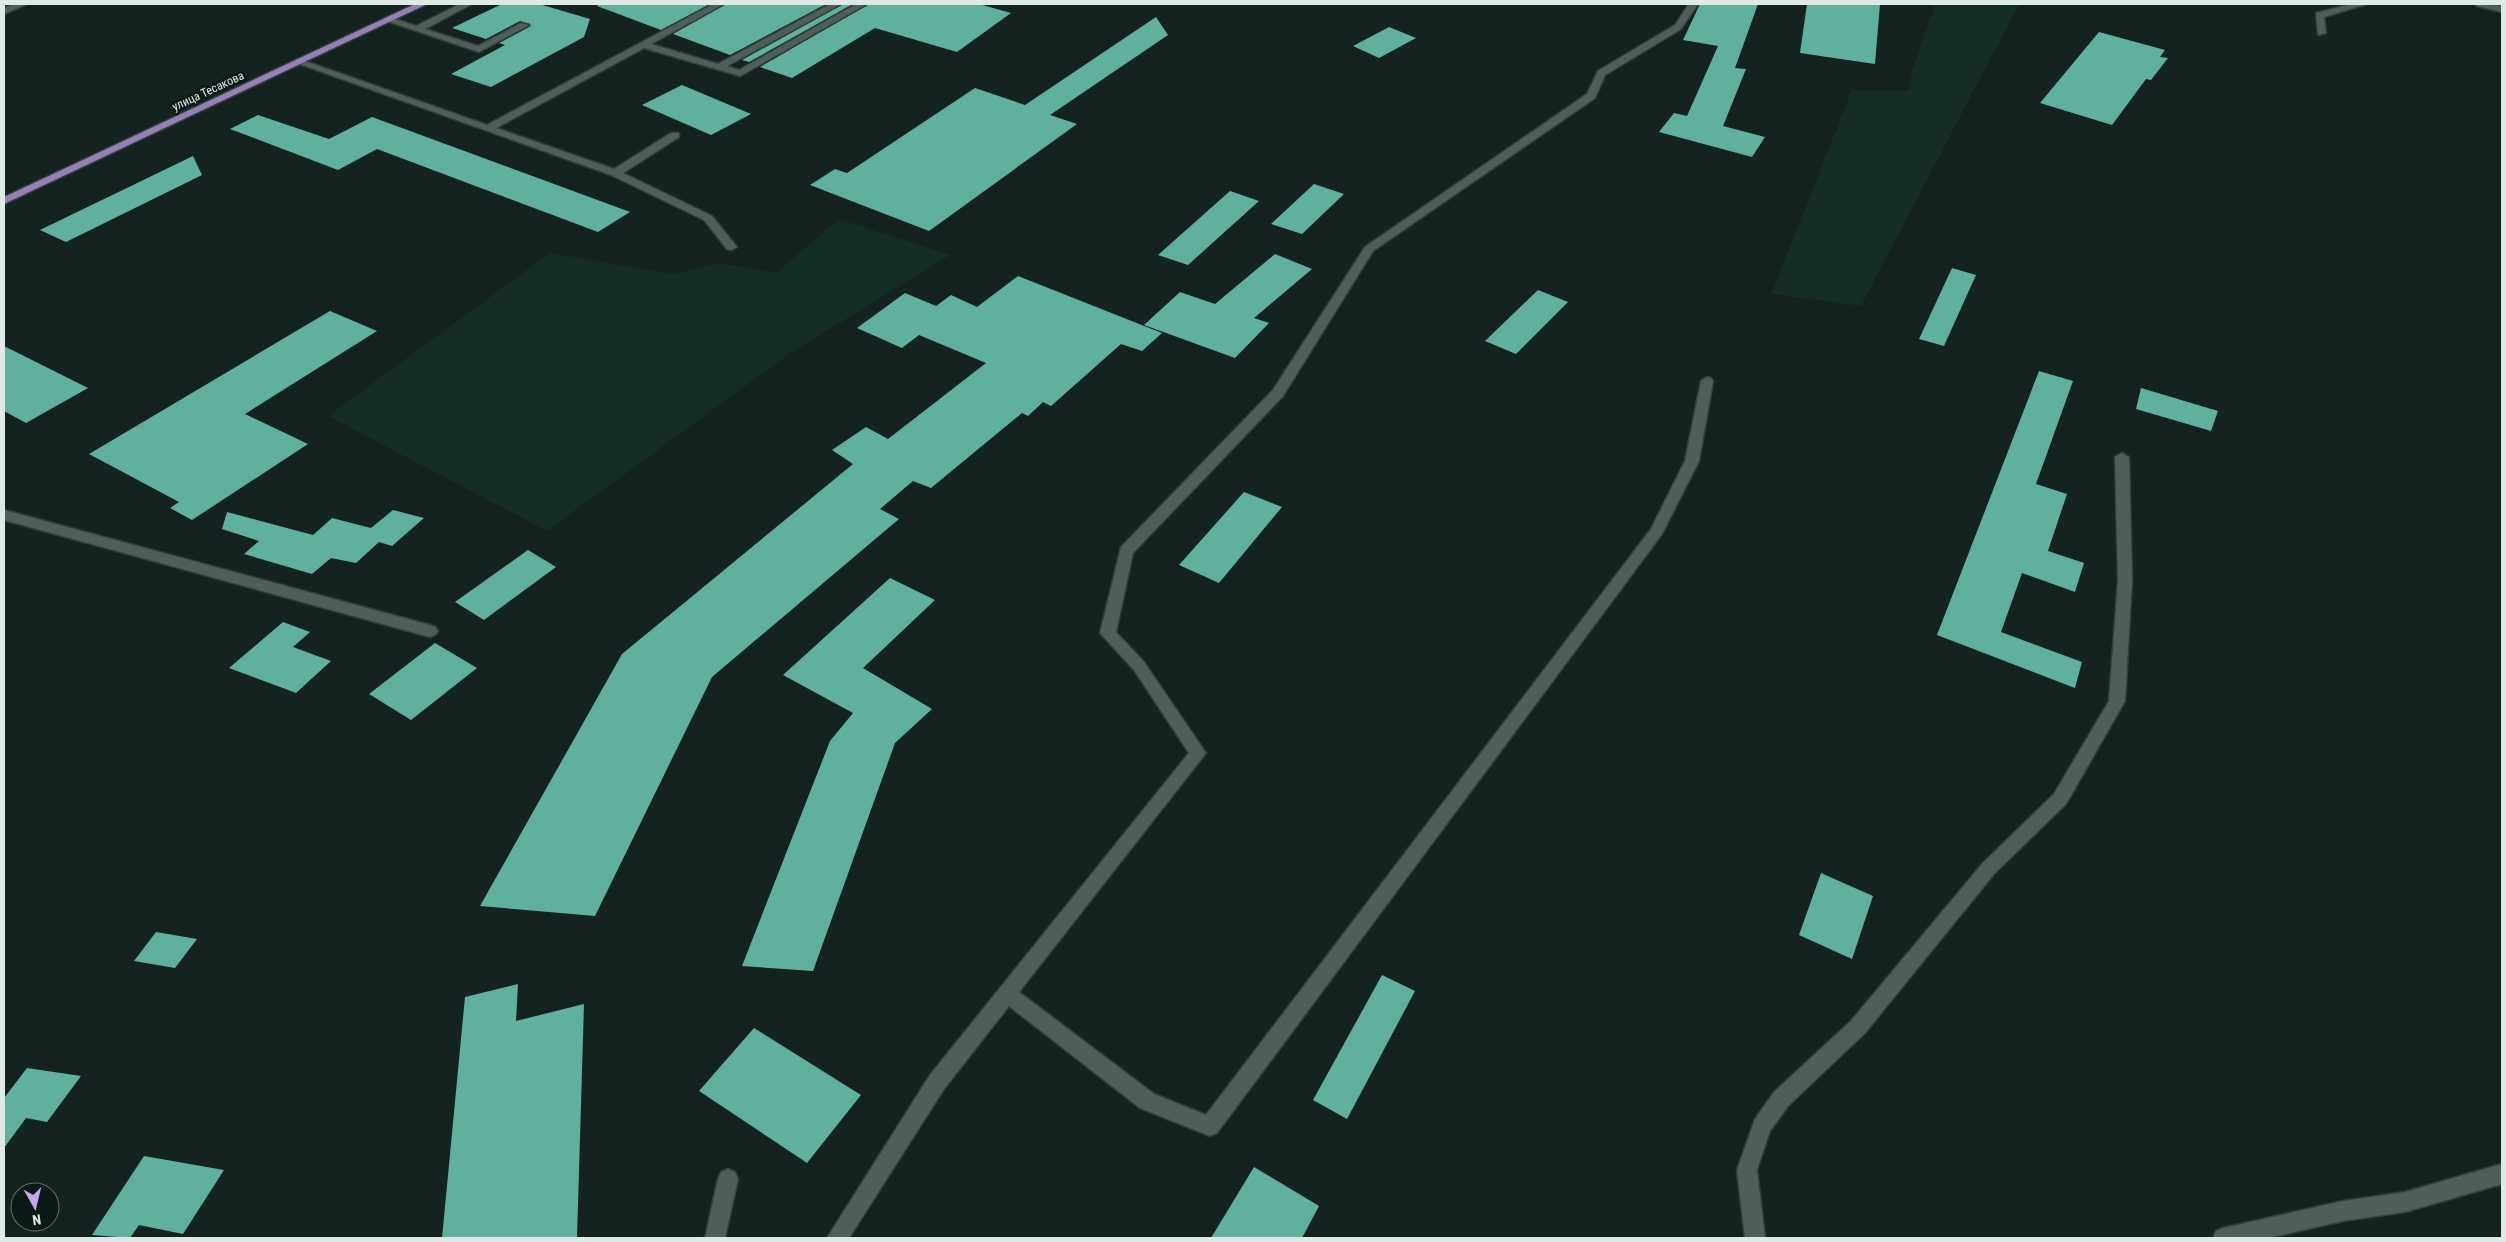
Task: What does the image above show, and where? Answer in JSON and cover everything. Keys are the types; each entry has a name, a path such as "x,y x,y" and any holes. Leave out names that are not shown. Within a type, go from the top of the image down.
{"main road":[{"name":"улица Тесакова","path":"4,201 422,4"}],"lane":[{"path":"4,11 22,4"},
{"path":"488,128 719,4"},
{"path":"720,67 836,4"},
{"path":"643,45 740,73 862,4"},
{"path":"837,1238 937,1082 1198,753 1138,666 1108,633 1126,551 1278,393 1369,249 1591,96 1602,73 1678,27 1693,4"},
{"path":"2321,33 2320,15 2362,4"},
{"path":"2480,4 2502,9"},
{"path":"417,29 465,5"},
{"path":"388,20 479,49 524,25"},
{"path":"299,62 615,173 708,218 731,248"},
{"path":"615,173 675,135"},
{"path":"1006,994 1147,1101 1210,1126 1657,531 1692,461 1708,381"},
{"path":"1755,1238 1746,1170 1762,1126 1781,1099 1858,1026 1988,869 2060,799 2117,701 2125,580 2122,457"},
{"path":"4,515 430,630"},
{"path":"2223,1238 2343,1211 2405,1202 2502,1174"},
{"path":"716,1238 728,1179"}],"shaded area":[{"path":"1930,4 2019,4 1861,306 1771,294 1852,90 1910,91 1911,74 1934,8"},
{"path":"839,219 950,255 789,354 547,531 328,416 550,253 675,274 718,263 776,273"}],"building":[{"path":"502,4 539,4 590,19 584,37 491,87 451,74 505,45 499,43 531,26 520,21 486,39 452,28"},
{"path":"598,4 710,4 661,30 597,6"},
{"path":"726,4 826,4 730,55 673,34"},
{"path":"843,4 853,4 749,62 742,60"},
{"path":"869,4 979,4 1011,13 957,52 875,28 792,78 760,67"},
{"path":"1700,4 1758,4 1735,68 1746,69 1723,126 1765,137 1752,157 1659,132 1674,113 1687,116 1718,46 1683,40"},
{"path":"1807,4 1880,4 1875,64 1800,53"},
{"path":"1156,17 1168,35 1050,115 1077,124 929,231 810,185 835,169 847,173 975,88 1025,105"},
{"path":"1389,27 1416,38 1379,58 1353,46"},
{"path":"2099,32 2165,50 2160,57 2168,58 2151,80 2146,79 2112,125 2040,103"},
{"path":"682,85 751,114 711,135 642,105"},
{"path":"258,115 329,139 372,117 630,212 598,232 377,149 338,170 230,129"},
{"path":"193,156 202,175 66,242 40,230"},
{"path":"1314,184 1344,194 1302,234 1271,224"},
{"path":"1230,191 1259,201 1188,265 1158,255"},
{"path":"1275,254 1312,269 1254,318 1269,323 1235,358 1144,325 1180,292 1215,304"},
{"path":"1952,268 1976,275 1944,346 1919,339"},
{"path":"1018,276 1162,333 1142,351 1121,344 1051,406 1043,402 1028,416 1022,413 931,488 913,481 880,509 899,519 712,677 595,916 480,906 622,654 853,464 832,450 866,427 888,439 986,363 919,335 902,348 857,328 905,293 936,306 951,295 977,307"},
{"path":"1538,290 1568,302 1516,354 1485,341"},
{"path":"330,311 377,331 245,414 308,444 192,520 170,508 179,502 89,454"},
{"path":"4,346 88,388 26,423 4,411"},
{"path":"2039,371 2073,381 2036,484 2067,494 2048,551 2084,563 2075,592 2022,573 2001,632 2082,662 2075,688 1937,635"},
{"path":"2141,388 2218,411 2211,431 2136,409"},
{"path":"1244,492 1282,507 1219,583 1179,565"},
{"path":"393,510 424,518 392,546 379,542 356,563 331,558 312,574 244,554 259,541 222,529 227,512 313,535 332,518 371,528"},
{"path":"528,550 556,567 484,620 455,602"},
{"path":"890,578 935,600 863,668 932,709 895,743 813,971 742,966 830,741 853,713 783,675"},
{"path":"283,622 310,632 293,647 331,661 296,693 229,668"},
{"path":"435,643 477,668 411,720 369,694"},
{"path":"1821,873 1873,896 1852,959 1799,935"},
{"path":"156,932 197,939 175,968 134,961"},
{"path":"1382,975 1415,991 1347,1119 1313,1100"},
{"path":"518,984 516,1021 584,1004 577,1238 442,1238 465,997"},
{"path":"754,1028 861,1095 807,1163 699,1091"},
{"path":"27,1068 81,1076 47,1122 26,1118 4,1148 4,1098"},
{"path":"144,1156 224,1170 183,1234 139,1225 130,1238 92,1235"},
{"path":"1254,1167 1319,1206 1302,1238 1211,1238"}]}
